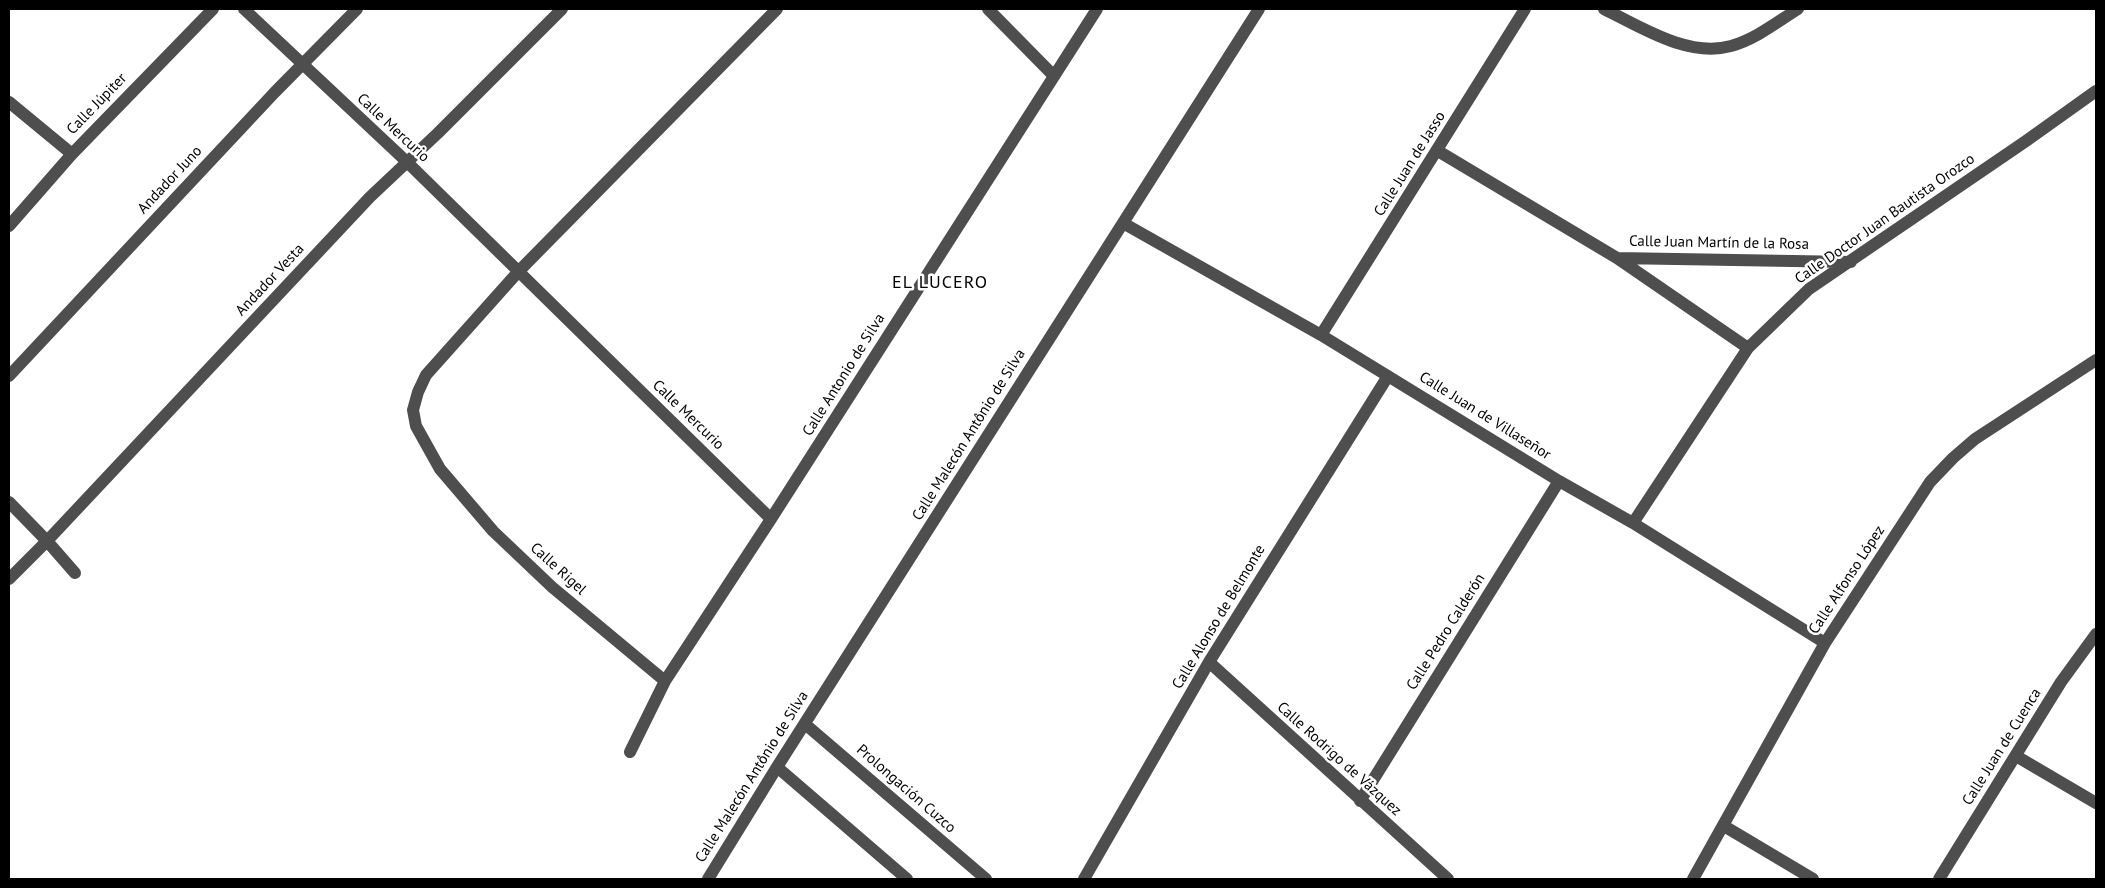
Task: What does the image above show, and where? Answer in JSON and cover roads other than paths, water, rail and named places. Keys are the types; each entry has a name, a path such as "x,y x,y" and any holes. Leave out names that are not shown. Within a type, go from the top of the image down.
{"street":[{"name":"Calle Júpiter","path":"9,226 72,154 213,9"},
{"name":"Calle Mercurio","path":"244,9 407,162 772,519"},
{"name":"Andador Juno","path":"9,376 357,9"},
{"name":"Andador Vesta","path":"9,579 47,541 370,197 562,9"},
{"path":"518,272 777,9"},
{"path":"988,9 1053,76"},
{"name":"Calle Antonio de Silva","path":"630,752 665,681 772,519 1097,9"},
{"name":"Calle Malecón Antônio de Silva","path":"708,879 777,766 1259,9"},
{"name":"Calle Juan de Jasso","path":"1321,335 1438,151 1525,9"},
{"path":"1604,9 1668,39 1688,46 1710,49 1731,46 1757,35 1798,9"},
{"name":"Calle Doctor Juan Bautista Orozco","path":"1633,523 1748,348 1810,289 2096,91"},
{"path":"9,102 72,154"},
{"name":"Calle Juan Martín de la Rosa","path":"1438,151 1617,258 1748,348"},
{"name":"Calle Juan de Villaseñor","path":"1123,223 1321,335 1559,481 1633,523 1825,643"},
{"name":"Calle Juan Martín de la Rosa","path":"1617,258 1851,262"},
{"name":"Calle Rigel","path":"518,272 426,375 418,392 413,410 416,426 440,469 493,531 539,574 665,681"},
{"name":"Calle Alfonso López","path":"1693,879 1825,643 1930,482 1953,458 1976,439 2096,360"},
{"name":"Calle Alonso de Belmonte","path":"1084,879 1209,662 1388,376"},
{"name":"Calle Pedro Calderón","path":"1360,801 1559,481"},
{"path":"9,502 47,541 75,574"},
{"name":"Calle Juan de Cuenca","path":"1939,879 2061,682 2096,634"},
{"name":"Calle Rodrigo de Vázquez","path":"1209,662 1448,879"},
{"name":"Prolongación Cuzco","path":"805,724 986,879"},
{"path":"2016,756 2096,803"},
{"path":"777,766 907,879"},
{"path":"1724,826 1814,879"}],"district":[{"name":"EL LUCERO","path":"940,283"}]}
